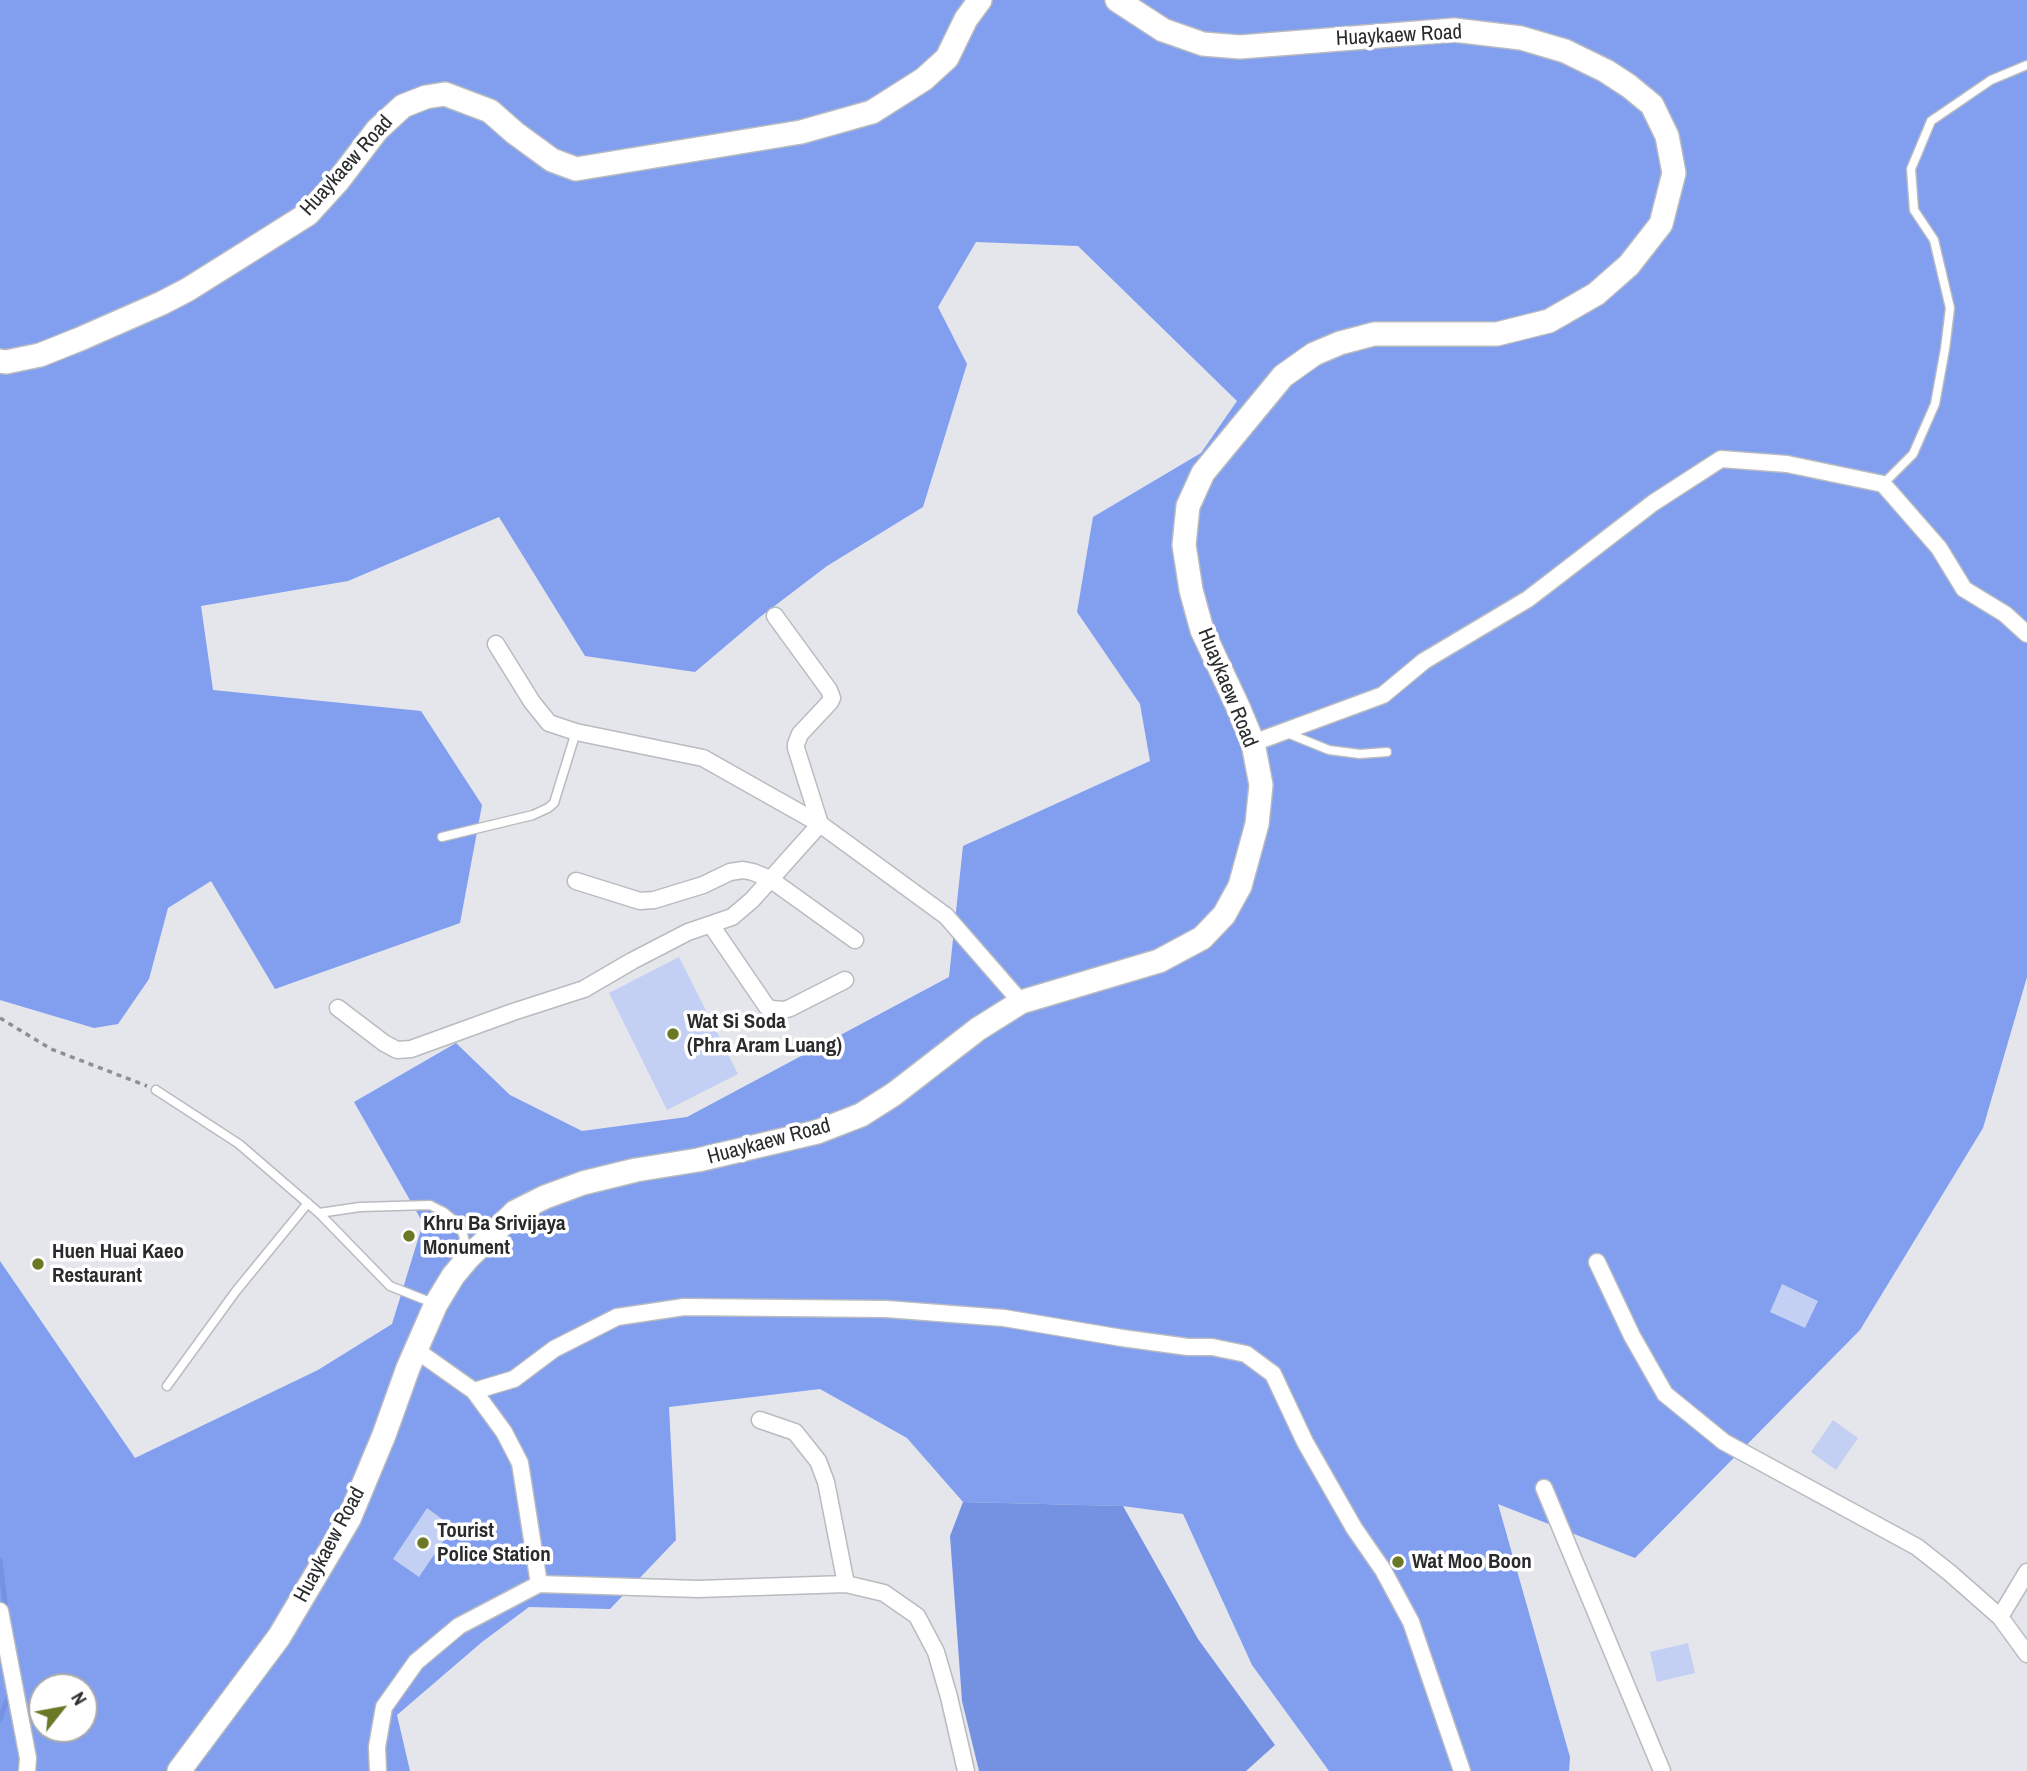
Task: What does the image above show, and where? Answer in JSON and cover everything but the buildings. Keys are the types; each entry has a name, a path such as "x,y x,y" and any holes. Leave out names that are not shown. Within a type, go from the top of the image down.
{"main road":[{"name":"Huaykaew Road","path":"0,361 17,360 50,351 162,303 207,278 308,214 338,181 377,130 403,106 426,97 445,94 489,111 552,160 576,169 801,132 873,112 924,79 947,58 965,19 980,0"},
{"name":"Huaykaew Road","path":"179,1771 279,1637 349,1519 436,1304 468,1258 514,1212 570,1188 636,1170 698,1160 817,1132 861,1115 894,1094 978,1029 1021,1002 1159,961 1202,939 1224,915 1240,886 1257,824 1261,785 1253,743 1202,630 1191,590 1184,545 1188,506 1203,473 1283,376 1314,355 1340,343 1374,334 1497,334 1549,321 1596,294 1629,265 1661,223 1674,173 1667,136 1652,105 1618,78 1565,51 1521,37 1454,30 1240,47 1203,44 1163,30 1117,0"}],"street":[{"path":"1253,743 1382,695 1424,661 1528,599 1653,503 1721,459 1787,464 1883,484 1939,548 1964,589 2005,614 2027,634"},
{"path":"775,616 829,690 832,698 800,734 796,744 820,824"},
{"path":"496,644 532,702 549,723 576,732 703,758 820,824 946,916 1021,1002"},
{"path":"338,1008 384,1043 397,1050 411,1049 584,989 688,932 732,918 752,901 820,824"},
{"path":"576,881 640,901 673,895 737,870 753,872 770,879 855,940"},
{"path":"711,925 767,1007 779,1010 790,1007 845,980"},
{"path":"1597,1262 1632,1336 1665,1394 1724,1442 1917,1547 2000,1617 2027,1654"},
{"path":"474,1391 514,1379 554,1349 617,1317 684,1307 886,1309 1004,1318 1122,1338 1188,1347 1212,1347 1246,1354 1273,1374 1305,1442 1354,1528 1383,1570 1411,1622 1462,1771"},
{"path":"416,1349 474,1391 505,1432 520,1463 539,1584"},
{"path":"760,1420 795,1432 818,1461 826,1482 846,1584"},
{"path":"1544,1488 1662,1771"},
{"path":"2000,1617 2027,1572"},
{"path":"378,1771 377,1747 384,1707 416,1662 459,1626 539,1584 698,1588 846,1584 884,1592 916,1616 936,1652 960,1739 965,1771"},
{"path":"0,1611 7,1683 28,1758 27,1771"}],"lane":[{"path":"1883,484 1913,454 1935,404 1950,308 1934,240 1914,210 1911,169 1931,121 1991,80 2027,65"},
{"path":"442,837 533,815 548,808 554,803 576,732"},
{"path":"1284,732 1329,750 1360,754 1387,752"},
{"path":"156,1090 239,1144 319,1213 390,1286 436,1304"},
{"path":"167,1386 236,1291 308,1203"},
{"path":"319,1213 360,1207 430,1205 456,1222 463,1234 468,1258"}],"path":[{"path":"0,1018 51,1049 156,1090"}],"shaded area":[{"path":"0,0 2027,0 2027,977 1983,1128 1860,1330 1635,1558 1498,1504 1570,1757 1569,1771 1329,1771 1252,1665 1183,1514 1122,1506 963,1502 907,1438 820,1389 669,1407 676,1540 610,1609 529,1607 482,1642 397,1715 410,1771 0,1771 0,1261 135,1458 318,1370 392,1324 423,1223 354,1102 456,1043 510,1095 582,1131 687,1117 949,977 963,846 1150,761 1140,704 1077,612 1093,517 1201,453 1237,401 1078,246 976,242 938,307 967,364 923,507 827,566 760,617 695,672 585,656 499,517 348,581 201,606 213,690 421,711 482,805 460,923 275,989 211,881 168,908 149,979 118,1024 94,1028 0,1000"},
{"path":"963,1502 1123,1506 1198,1639 1275,1745 1246,1771 979,1771 962,1701 950,1536"}],"waterway":[{"path":"0,1561 6,1610"},
{"path":"0,1719 10,1692"}],"place":[{"name":"Wat Si Soda (Phra Aram Luang)","path":"673,1034"},
{"name":"Khru Ba Srivijaya Monument","path":"409,1236"},
{"name":"Huen Huai Kaeo Restaurant","path":"38,1264"},
{"name":"Tourist Police Station","path":"423,1543"},
{"name":"Wat Moo Boon","path":"1398,1562"}]}
